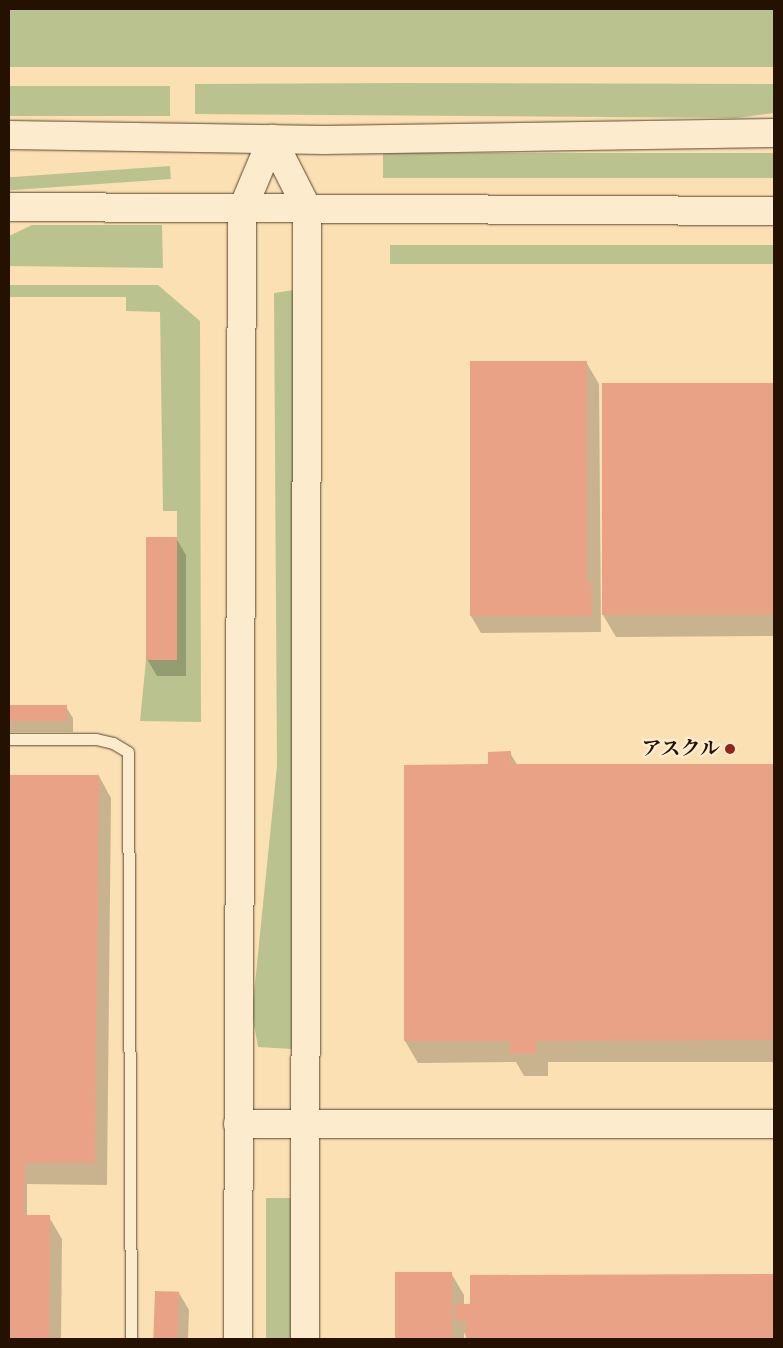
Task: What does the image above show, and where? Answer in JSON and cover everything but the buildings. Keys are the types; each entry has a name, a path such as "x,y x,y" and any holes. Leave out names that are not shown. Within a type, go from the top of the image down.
{"street":[{"path":"9,135 272,139 774,132"},
{"path":"272,139 307,208 304,1126 306,1339"},
{"path":"238,1339 242,210 272,139"},
{"path":"9,207 242,210 307,208 774,211"},
{"path":"238,1124 304,1126 774,1124"}],"lane":[{"path":"9,739 96,739 113,743 128,752 131,1339"}],"green space":[{"path":"9,9 774,9 774,67 9,67"},
{"path":"195,84 774,84 774,113 737,118 195,114"},
{"path":"9,86 170,86 170,116 9,116"},
{"path":"383,153 774,153 774,178 383,178"},
{"path":"170,166 171,179 10,190 9,177"},
{"path":"32,225 162,225 163,268 9,266 9,236"},
{"path":"390,245 774,245 774,264 390,264"},
{"path":"9,285 158,285 200,321 201,722 140,721 146,660 177,659 177,511 163,511 160,312 126,311 126,297 9,297"},
{"path":"294,290 292,1049 258,1047 252,1013 277,766 274,293"},
{"path":"266,1198 295,1198 295,1339 266,1339"}],"place":[{"name":"アスクル","path":"730,749"}]}
